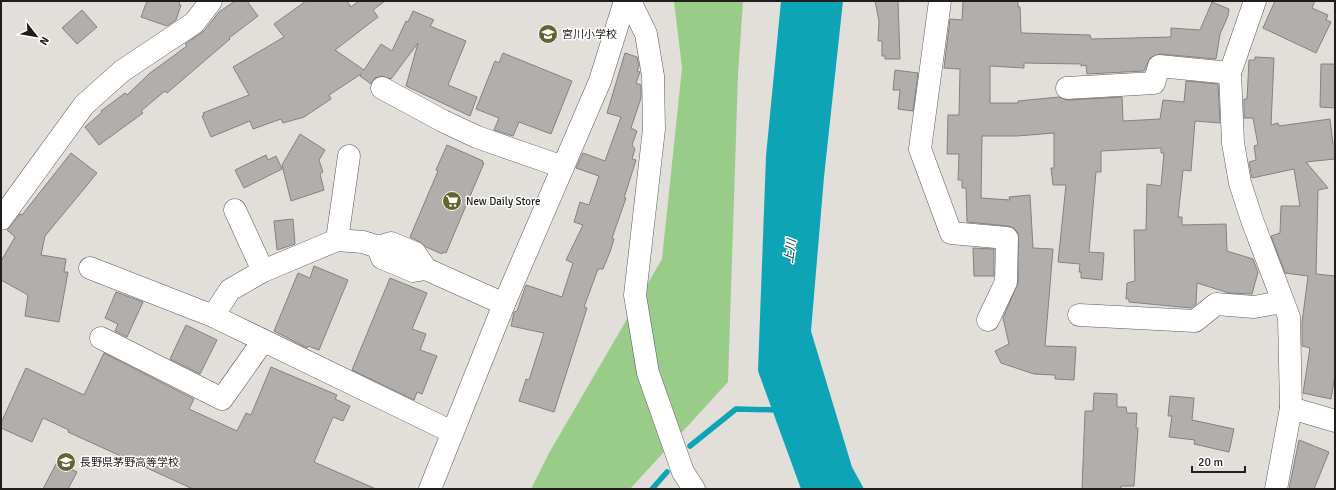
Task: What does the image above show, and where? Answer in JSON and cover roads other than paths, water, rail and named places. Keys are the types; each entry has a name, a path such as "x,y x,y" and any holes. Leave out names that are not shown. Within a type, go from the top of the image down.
{"street":[{"path":"1,219 84,105 122,71 194,23 211,1"},
{"path":"430,489 504,304 600,81 625,1"},
{"path":"630,1 646,34 653,76 654,122 635,295 648,373 683,472 694,489"},
{"path":"940,1 920,149 951,233 1007,238 1006,282 988,320"},
{"path":"1255,1 1230,73 1233,143 1240,182 1252,220 1289,317 1291,408 1276,489"},
{"path":"1067,88 1154,83 1159,66 1230,73"},
{"path":"382,88 476,137 563,167"},
{"path":"337,240 349,156"},
{"path":"235,210 263,271"},
{"path":"214,316 230,290 263,271 337,240 363,242 378,247 391,242 415,253 426,269 504,304"},
{"path":"90,268 214,316 452,432"},
{"path":"1078,316 1195,321 1216,304 1254,307 1282,302"},
{"path":"101,338 222,399 263,341"},
{"path":"1291,408 1335,421"}],"water":[{"name":"上川","path":"781,1 843,1 824,177 811,331 852,467 864,489 801,489 758,371 766,156"}],"waterway":[{"path":"690,446 736,409 779,410"},
{"path":"652,489 667,472"}],"place":[{"name":"宮川小学校","path":"548,34"},
{"name":"New Daily Store","path":"452,201"},
{"name":"長野県茅野高等学校","path":"66,462"}]}
